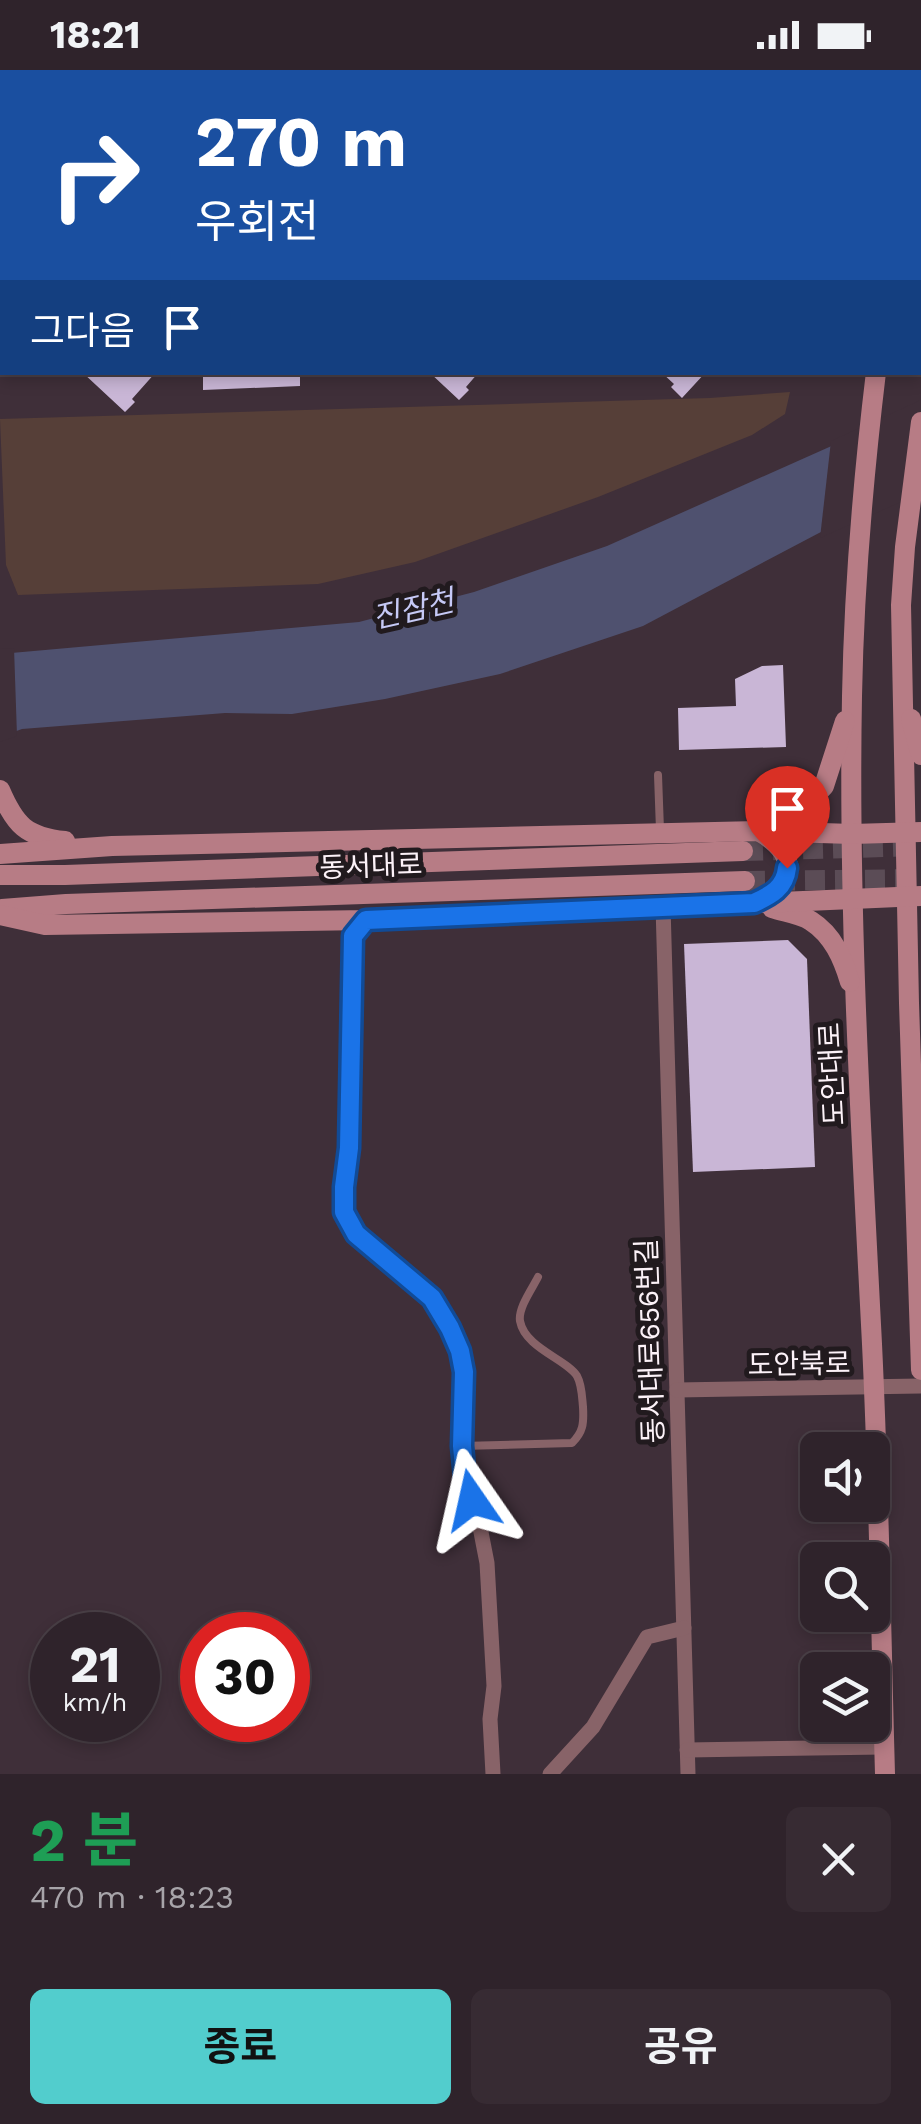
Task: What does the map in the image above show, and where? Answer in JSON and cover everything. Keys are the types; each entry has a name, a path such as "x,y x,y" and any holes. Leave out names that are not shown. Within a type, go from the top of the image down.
{"street":[{"name":"도안대로","path":"876,375 857,566 852,834 885,1774"},
{"path":"921,422 900,605 914,832 909,1003 921,1370"},
{"path":"902,684 921,755"},
{"path":"758,831 799,812 824,786 852,695"},
{"path":"0,790 18,823 35,835 112,846"},
{"path":"0,854 112,846 758,831 914,832"},
{"path":"754,903 782,886 787,868 782,848 758,831"},
{"name":"동서대로","path":"0,875 65,876 742,851"},
{"name":"동서대로","path":"0,912 126,902 745,881"},
{"path":"0,912 45,924 366,920 914,896"},
{"path":"754,903 809,919 830,937 842,960 856,1008"},
{"name":"동서대로656번길","path":"662,906 688,1774"},
{"path":"366,920 353,936 344,1212 356,1234 432,1298 460,1351 464,1372 465,1478 487,1563 494,1686 490,1720 493,1774"},
{"path":"909,1003 921,978"},
{"path":"916,1218 921,1239"},
{"name":"도안북로","path":"677,1390 921,1386"},
{"path":"550,1774 593,1727 647,1637 684,1628"},
{"path":"687,1750 884,1746"}],"lane":[{"path":"658,775 660,834"},
{"path":"462,1446 572,1443 582,1432 581,1386 575,1372 546,1354 520,1320 538,1277"}],"shaded area":[{"path":"790,392 785,414 752,435 598,497 415,562 318,584 18,595 6,565 0,419 710,398"}],"water":[{"name":"진잠천","path":"836,444 921,487 819,533 643,626 500,674 385,699 292,714 225,713 22,729 0,737 0,654 359,622 474,592 607,546"}],"pier":[{"path":"921,400 921,493 820,538 831,441"},
{"path":"14,648 17,736 0,742 0,649"}],"building":[{"path":"85,375 153,375 125,412"},
{"path":"203,375 300,375 300,386 203,390"},
{"path":"432,375 476,375 459,400"},
{"path":"664,375 703,375 682,398 671,387 674,384"},
{"path":"783,665 786,747 679,750 678,708 736,706 735,679 762,666"},
{"path":"788,940 807,959 815,1167 693,1172 684,944"}],"tunnel":[{"path":"743,851 921,846"},
{"path":"745,881 921,879"}],"route":[{"path":"472,1500 462,1446 464,1372 450,1328 432,1298 356,1234 344,1212 353,936 366,920 754,903 782,886 787,868"}]}
